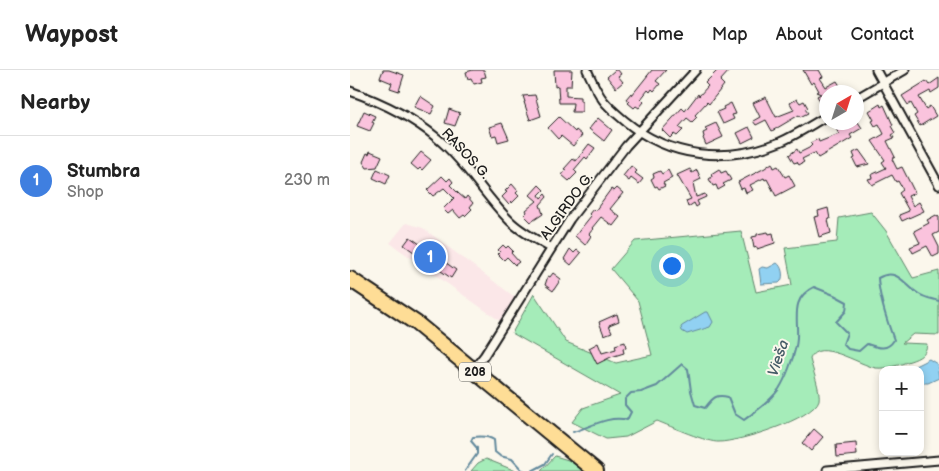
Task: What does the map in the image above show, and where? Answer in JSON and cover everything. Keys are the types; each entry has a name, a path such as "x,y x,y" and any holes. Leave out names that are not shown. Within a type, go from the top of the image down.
{"highway":[{"name":"208","path":"350,279 416,323 596,471"}],"street":[{"path":"587,70 602,99 639,132 672,149 701,155 751,151 770,146 819,120"},
{"name":"ALGIRDO G.","path":"473,370 576,211 639,132 696,70"},
{"path":"876,70 939,185"},
{"path":"864,94 905,70"},
{"name":"RASOS G.","path":"350,91 402,113 433,135 449,150 509,220 524,232 551,248"},
{"path":"827,470 939,460"}],"shaded area":[{"path":"406,223 423,228 516,298 500,321 390,243"}],"green space":[{"path":"871,212 886,231 913,278 939,271 939,335 913,334 902,343 927,344 924,353 913,360 893,366 879,366 879,368 876,368 830,351 814,353 810,359 818,386 819,400 804,415 758,434 729,441 714,442 657,421 626,437 606,439 572,422 583,408 620,395 512,333 534,294 566,342 616,363 652,355 638,301 611,269 635,241 741,231 756,292 792,285 785,248 837,242 839,218"},
{"path":"555,456 568,460 586,471 541,471"},
{"path":"486,459 516,471 471,471 478,463"}],"water":[{"path":"777,263 782,271 781,281 779,283 761,284 759,269 762,267 768,268"},
{"path":"708,312 713,322 710,327 687,334 682,331 682,326"},
{"path":"929,359 937,364 939,378 924,383 924,366 915,366"}],"building":[{"path":"383,70 404,75 399,91 390,88 392,83 380,78"},
{"path":"484,70 486,77 481,78 482,82 474,84 471,78 468,79 466,72"},
{"path":"554,70 572,70 571,86 566,86 566,96 580,97 582,112 572,112 573,103 559,103 558,86 555,87"},
{"path":"615,70 618,70 621,74 618,76 623,82 616,88 607,77"},
{"path":"652,70 666,70 656,81 660,84 654,91 652,89 650,92 648,90 641,99 644,102 639,108 636,106 634,108 628,103 630,101 626,99 631,93 632,95"},
{"path":"718,70 730,70 720,81 724,85 709,104 707,102 695,115 697,117 692,122 687,118 679,127 683,130 677,136 674,134 670,138 662,130 682,108 685,111 698,94 699,96 708,86 705,83"},
{"path":"803,70 819,70 823,77 820,78 825,85 819,85 819,91 814,82 811,84"},
{"path":"939,78 939,88 919,97 926,109 930,106 936,116 920,126 914,116 917,114 911,103 908,105 902,96 926,81 929,85"},
{"path":"837,81 840,85 830,85"},
{"path":"535,95 541,116 530,120 523,96"},
{"path":"420,96 435,106 431,114 414,107"},
{"path":"766,97 776,117 794,110 790,103 797,99 800,103 804,101 808,108 805,109 808,113 800,117 799,115 772,131 766,120 756,125 753,121 760,117 753,103"},
{"path":"731,103 736,114 732,115 734,119 723,124 717,112"},
{"path":"880,104 881,107 884,105 895,133 892,135 894,138 887,141 895,157 892,159 897,169 902,167 915,193 908,196 913,206 919,202 924,211 902,221 899,215 909,211 899,193 903,190 898,181 896,182 892,175 872,185 868,179 872,178 871,175 886,168 882,162 885,160 872,141 884,134 879,124 875,126 869,111"},
{"path":"449,109 460,113 455,126 445,123"},
{"path":"364,111 375,116 370,131 357,126"},
{"path":"559,117 575,132 576,130 582,135 573,146 561,136 558,139 548,128"},
{"path":"598,118 612,130 604,141 589,129"},
{"path":"502,123 509,139 498,142 496,135 492,136 489,127"},
{"path":"716,123 723,137 706,145 703,138 703,133 707,131 705,128"},
{"path":"749,127 754,137 742,143 737,133"},
{"path":"837,130 859,130 850,135 852,138 818,158 815,153 802,159 804,162 799,165 797,162 794,163 789,155 797,149 799,153 809,148 812,145 810,143 818,139 819,142 839,134"},
{"path":"589,144 595,148 587,159 585,157 574,170 577,173 569,181 562,175 566,170 564,169 573,159 576,161"},
{"path":"859,150 869,164 857,167 853,159 855,158 853,153"},
{"path":"370,151 382,156 377,167 367,168 363,162"},
{"path":"421,152 431,160 422,170 420,168 418,170 411,164"},
{"path":"772,163 774,168 778,166 785,177 789,175 795,186 776,196 767,179 765,180 764,178 750,185 753,190 746,193 744,188 741,189 738,182"},
{"path":"631,166 637,171 635,173 643,179 639,184 631,178 629,181 623,176"},
{"path":"377,169 390,175 386,184 373,178"},
{"path":"690,169 692,173 697,170 701,179 693,183 696,197 705,194 706,197 697,201 699,205 696,207 694,203 688,207 686,201 691,199 677,175"},
{"path":"719,169 721,173 726,171 731,180 723,184 725,186 718,190 716,185 713,186 709,179 712,177 711,174"},
{"path":"668,170 672,178 663,183 665,186 659,189 657,186 655,187 651,179 654,177 653,174 660,171 662,174"},
{"path":"442,176 447,181 450,178 453,182 450,185 465,199 467,196 473,203 470,207 472,209 465,216 460,218 453,210 448,214 443,209 454,198 444,188 433,196 427,190"},
{"path":"512,184 518,191 516,193 519,196 512,203 511,201 508,204 502,197"},
{"path":"539,185 544,190 539,195 541,198 545,194 547,197 540,205 543,214 531,222 524,215 527,212 526,210 537,201 530,195"},
{"path":"617,188 623,193 610,209 620,217 613,226 601,217 592,228 589,234 591,236 585,245 575,236 591,216 589,214 593,209 595,211 611,189 614,191"},
{"path":"828,208 831,233 819,237 814,217 819,216 818,211"},
{"path":"936,215 937,217 939,216 939,232 933,235 939,247 939,254 933,257 927,246 913,253 910,247 920,243 914,231 929,223 927,220"},
{"path":"768,232 769,234 773,233 775,243 757,249 757,247 754,248 752,237"},
{"path":"410,237 456,270 451,278 404,245"},
{"path":"503,245 506,248 508,246 513,251 511,253 519,262 515,265 507,257 504,260 498,254 500,252 498,250"},
{"path":"570,249 574,253 577,250 581,253 571,265 564,259"},
{"path":"553,273 561,279 553,291 545,285 548,276 550,277"},
{"path":"617,314 619,321 609,325 612,332 604,335 599,322"},
{"path":"625,342 626,348 623,349 624,353 597,364 589,348 598,343 602,353 616,349 615,345"},
{"path":"814,429 823,437 811,451 802,443"},
{"path":"856,443 857,455 837,457 836,445"}],"waterway":[{"name":"Vieša","path":"573,432 606,420 627,420 631,412 625,405 625,399 631,393 641,392 657,386 682,364 688,369 695,405 705,408 715,398 720,396 728,397 735,414 744,420 767,402 782,385 796,346 797,313 800,298 814,287 847,302 846,311 836,322 847,333 843,344 848,349 859,351 867,344 886,347 894,340 886,317 878,278 885,275 896,276 921,295 939,301"},
{"name":"Vieša","path":"465,471 477,454 477,448 471,441 473,437 481,436 494,440 495,452 500,456 512,459 525,471"},
{"name":"Vieša","path":"532,471 545,464 552,454"}],"place":[{"name":"Stumbra","path":"430,257"}]}
